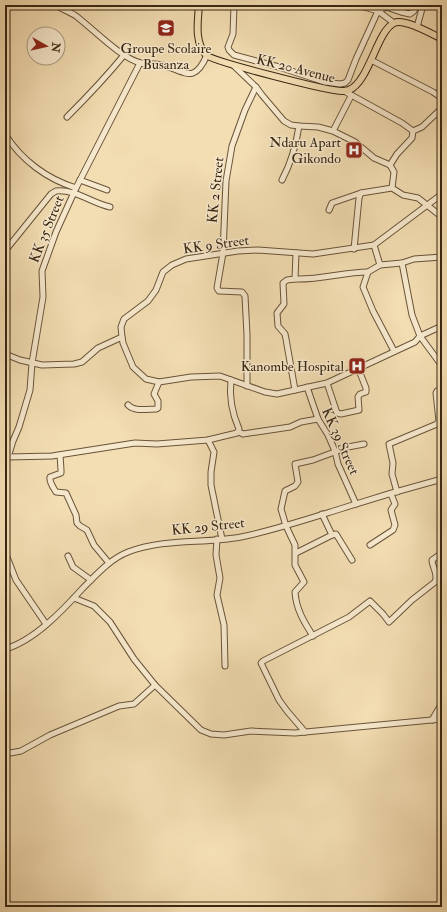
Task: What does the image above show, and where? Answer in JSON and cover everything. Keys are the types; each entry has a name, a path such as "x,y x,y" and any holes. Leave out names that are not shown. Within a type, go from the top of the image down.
{"main road":[{"path":"199,5 199,41 207,55"},
{"path":"394,23 401,22 442,38"},
{"name":"KK 20 Avenue","path":"207,55 232,64 328,89 344,91 350,90 362,77 386,29 394,23"}],"street":[{"path":"55,5 76,16 124,55 140,63 162,65 181,72 190,73 200,69 207,55"},
{"path":"234,5 233,34 228,47 234,56 279,67 325,82 340,84 345,83 348,80 378,11 386,7 410,14 414,11 416,5"},
{"path":"357,5 378,11 394,23"},
{"path":"416,27 423,5"},
{"path":"67,117 94,90 106,75 112,71 124,55"},
{"path":"371,60 442,98"},
{"name":"KK 35 Street","path":"7,459 19,427 30,390 32,363 43,298 42,271 56,232 75,190 140,63"},
{"path":"232,64 256,87 284,122 291,125 318,127 333,131 355,142 374,158 390,166 394,172 392,188"},
{"name":"KK 2 Street","path":"247,386 245,296 242,292 218,290 226,205 224,197 232,146 245,110 256,87"},
{"path":"344,91 402,122 414,131"},
{"path":"333,131 351,96"},
{"path":"390,166 397,154 412,138 414,131 422,127 442,108"},
{"path":"282,180 295,148 299,126"},
{"path":"6,137 26,161 54,180 100,204 110,207"},
{"path":"80,180 107,190"},
{"path":"329,210 332,203 362,193 392,188 403,194 418,198 442,217"},
{"path":"5,251 53,192 58,190 75,190"},
{"path":"354,249 359,198 362,193"},
{"name":"KK 9 Street","path":"122,337 121,326 124,319 148,300 156,290 163,272 172,265 186,258 258,250 313,254 374,245 442,194"},
{"path":"374,245 380,265"},
{"path":"295,279 296,253"},
{"path":"295,390 286,338 278,326 277,313 284,304 283,283 287,280 330,277 358,272 368,272 380,265 402,263 414,259 442,257"},
{"path":"402,263 412,315 420,336 442,366"},
{"path":"368,272 362,287 394,351"},
{"path":"5,354 32,363 54,365 82,362 98,348 122,337 133,366 146,379 159,382 191,377 220,376 265,392 277,394 327,383 415,342 420,336 442,326"},
{"path":"327,383 337,413 341,414 359,410 358,397 360,394 366,392 366,388 358,368"},
{"path":"231,380 231,398 234,417 239,428 239,432"},
{"path":"128,405 137,409 158,408 158,400 154,394 159,382"},
{"name":"KK 39 Street","path":"306,387 318,419 328,435 338,464 356,504"},
{"path":"397,492 392,474 393,465 390,443 437,424 440,421 441,413 436,393 437,391 442,390"},
{"path":"7,459 60,455 135,443 157,444 208,440 239,432 242,434 290,427 301,422 318,419"},
{"path":"208,440 214,452 211,485 220,539 216,555 220,578 217,595 224,625 225,666"},
{"path":"313,636 300,615 295,595 295,592 304,582 295,565 294,559 296,552 292,538 286,526 281,506 285,491 297,485 298,482 295,464 313,460 348,446 364,444"},
{"path":"60,455 61,473 50,477 52,486 56,492 66,493 76,515 77,522 80,526 87,530 94,545 109,563"},
{"name":"KK 29 Street","path":"5,649 11,648 30,637 74,598 109,563 127,553 157,544 241,537 286,526 442,479"},
{"path":"370,545 392,530 395,525 391,510 395,504 390,494"},
{"path":"322,514 332,535"},
{"path":"296,552 336,534 352,560"},
{"path":"5,552 16,580 46,624"},
{"path":"305,732 279,700 261,663 349,617 370,601 389,622 412,600 435,582 437,575 432,560 442,553"},
{"path":"68,556 73,567 91,580"},
{"path":"74,598 94,606 110,622 134,659 155,685 201,730 211,734 224,735 251,731 284,733 305,732 442,719"},
{"path":"5,754 21,751 50,735 119,706 134,704 155,685"},
{"path":"432,720 442,703"}],"place":[{"name":"Groupe Scolaire Busanza","path":"166,28"},
{"name":"Ndaru Apart Gikondo","path":"354,150"},
{"name":"Kanombe Hospital","path":"357,366"}]}
